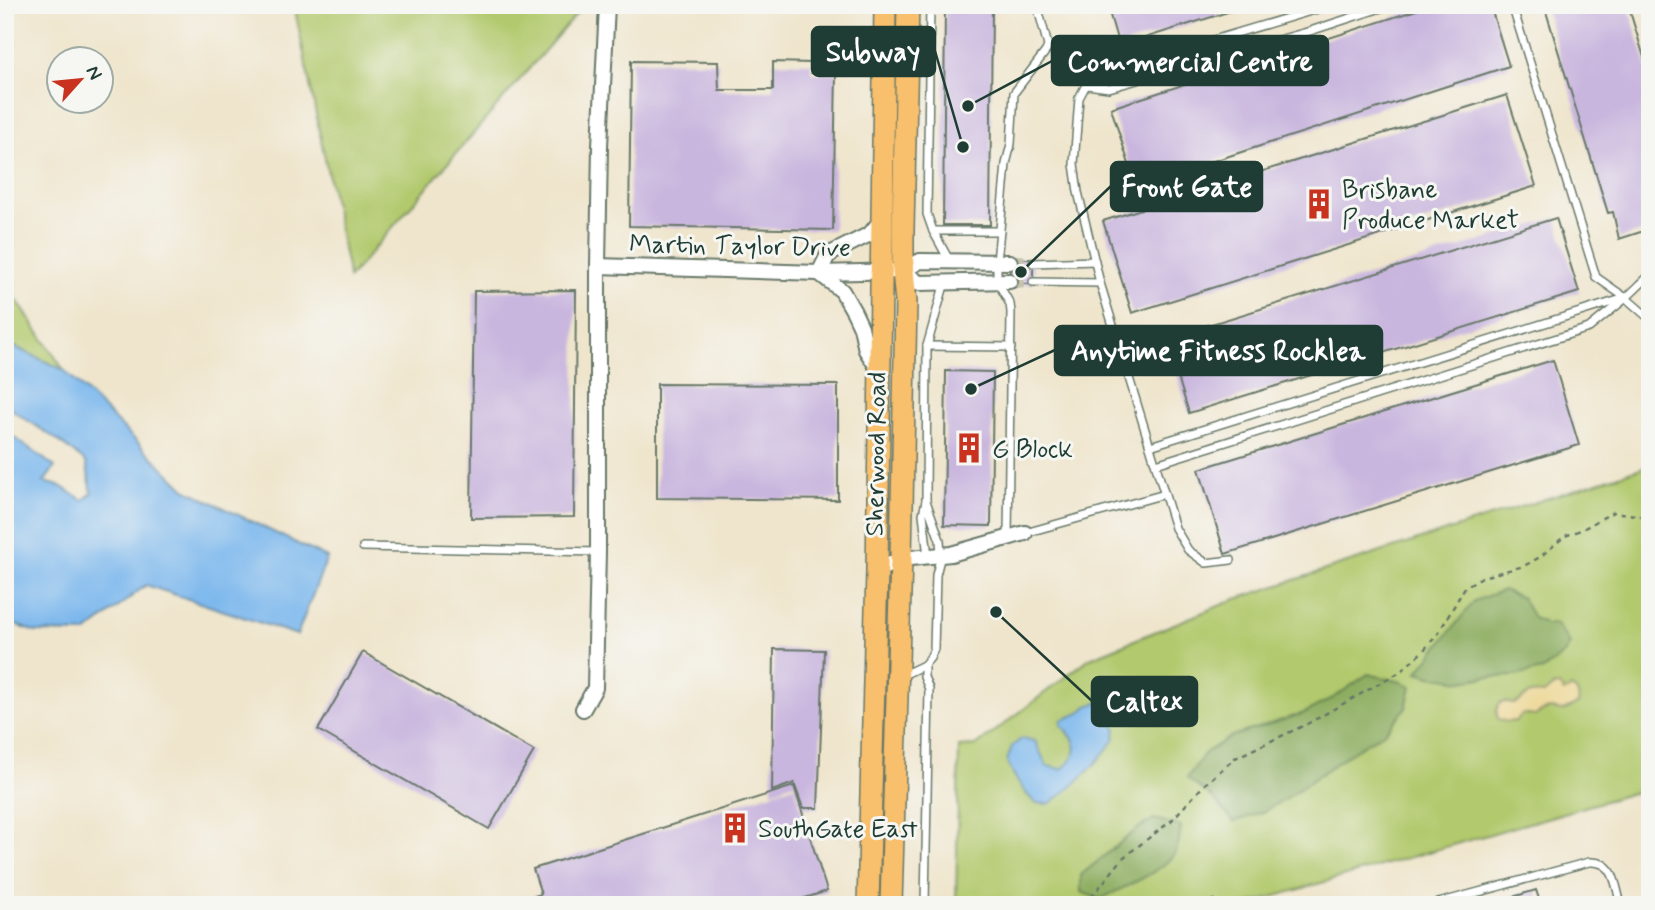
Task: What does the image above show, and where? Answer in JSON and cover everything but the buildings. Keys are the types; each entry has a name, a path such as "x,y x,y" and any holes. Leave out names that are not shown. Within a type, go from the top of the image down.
{"main road":[{"name":"Sherwood Road","path":"867,905 877,571 885,5"},
{"name":"Sherwood Road","path":"891,905 906,302 903,271 908,5"}],"street":[{"path":"583,709 595,688 600,146 607,5"},
{"path":"880,372 866,350 855,312 842,291 818,272 828,255 870,234 882,218"},
{"path":"1003,262 920,261 903,271 919,283 1003,281"},
{"name":"Martin Taylor Drive","path":"598,266 818,272 903,271"},
{"path":"877,571 901,558 951,554 1026,533"}],"lane":[{"path":"930,5 927,214 949,261"},
{"path":"1008,538 1011,312 1003,281 1000,232 1006,164 1011,144 1014,93 1048,46 1037,5"},
{"path":"1231,561 1206,563 1188,550 1175,528 1100,283 1078,192 1074,164 1079,98 1086,85 1106,72 1331,5"},
{"path":"1086,85 1109,88 1307,32 1390,5"},
{"path":"1512,5 1597,277 1650,318"},
{"path":"905,158 928,154"},
{"path":"933,231 1000,232"},
{"path":"1033,263 1095,261"},
{"path":"1156,464 1589,328 1650,275"},
{"path":"897,681 905,673 924,665 934,649 935,556 923,514 926,501 928,346 946,282"},
{"path":"1033,282 1100,283"},
{"path":"1150,446 1626,298"},
{"path":"928,346 1011,347"},
{"path":"1026,533 1165,494"},
{"path":"926,501 940,540 935,556"},
{"path":"363,547 598,552"},
{"path":"924,665 924,677 929,690 925,905"},
{"path":"1432,905 1599,861 1607,865 1612,872 1621,905"}],"path":[{"path":"1085,905 1124,857 1171,821 1204,785 1235,758 1307,724 1400,672 1423,652 1438,634 1465,587 1482,577 1524,566 1540,557 1564,536 1613,512 1650,517"},
{"path":"1201,905 1216,898"}],"green space":[{"path":"294,5 584,5 349,278"},
{"path":"5,296 14,296 64,370 5,344"},
{"path":"1650,465 1650,788 1245,905 956,905 959,747 976,746 1090,658 1236,599"},
{"path":"1503,590 1522,598 1533,618 1546,624 1556,624 1570,644 1564,654 1543,670 1514,676 1462,681 1418,672 1474,601"},
{"path":"1368,674 1411,686 1406,708 1385,732 1284,800 1262,812 1234,822 1213,798 1187,778 1205,753 1232,736 1304,713 1333,698"},
{"path":"1154,819 1181,826 1175,853 1169,860 1140,879 1100,899 1081,892 1081,875 1137,829"}],"sand":[{"path":"1556,686 1564,692 1571,688 1575,691 1579,696 1578,704 1563,711 1550,709 1535,716 1523,714 1516,721 1498,719 1500,703 1514,704 1530,694 1544,694"}],"water":[{"path":"5,344 64,370 185,489 327,558 297,635 146,585 86,633 35,632 5,621 5,432 55,467 44,482 60,486 83,500 92,493 86,462 5,402"},
{"path":"1099,702 1116,729 1114,740 1094,765 1068,790 1049,804 1035,803 1019,784 1007,761 1012,746 1023,738 1035,741 1047,766 1062,769 1073,758 1076,747 1072,737 1061,725 1062,720"}],"tunnel":[{"path":"1010,262 1033,263"},
{"path":"1010,281 1033,282"}],"place":[{"name":"Commercial Centre","path":"968,106"},
{"name":"Subway","path":"963,147"},
{"name":"Brisbane Produce Market","path":"1319,204"},
{"name":"Front Gate","path":"1021,272"},
{"name":"Anytime Fitness Rocklea","path":"971,389"},
{"name":"G Block","path":"969,448"},
{"name":"Caltex","path":"996,612"},
{"name":"SouthGate East","path":"735,828"}]}
